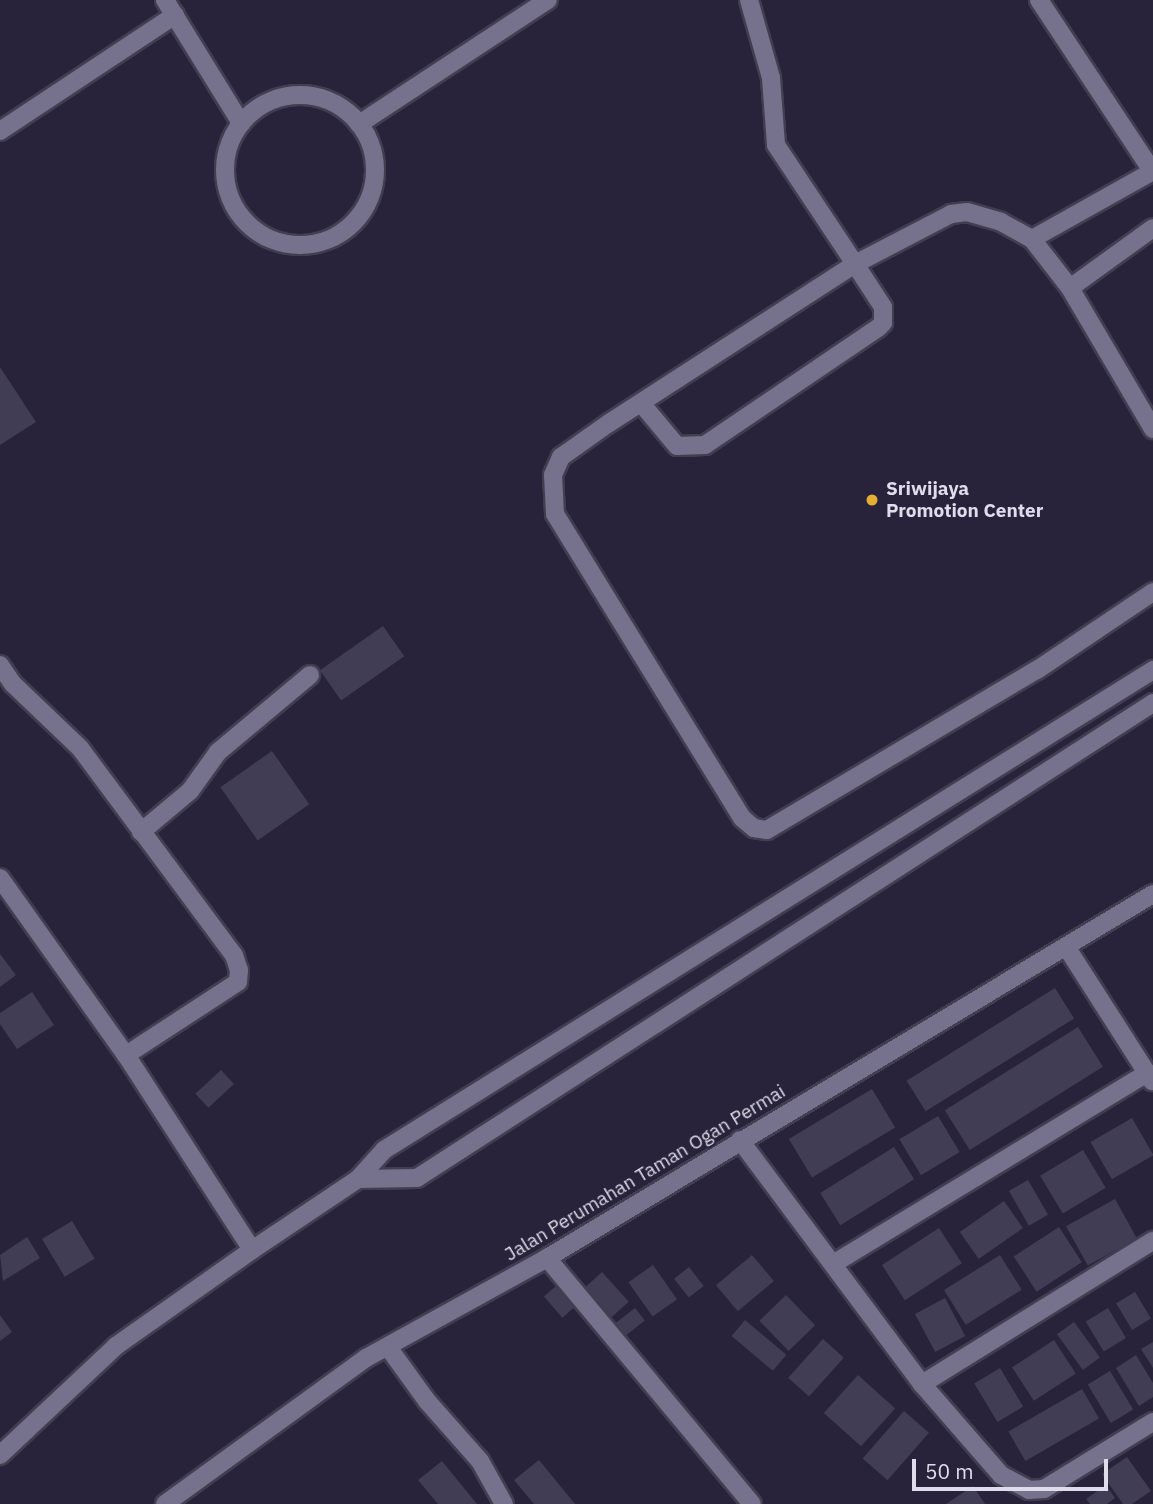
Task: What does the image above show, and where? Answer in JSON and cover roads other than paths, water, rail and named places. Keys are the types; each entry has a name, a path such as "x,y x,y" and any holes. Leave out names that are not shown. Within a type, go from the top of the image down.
{"street":[{"path":"359,124 548,0"},
{"path":"641,403 677,446 705,445 883,323 880,300 776,145 771,78 749,0"},
{"path":"1032,239 1153,171 1039,0"},
{"path":"0,131 170,7 242,123"},
{"path":"301,95 333,103 359,124 374,154 376,171 368,203 347,229 316,244 300,246 275,240 252,229 232,202 224,169 232,137 242,123 268,102 301,95"},
{"path":"1153,429 1070,288 1032,239 1001,222 967,212 951,214 855,264 641,403 561,457 550,493 555,514 742,818 754,828 767,830 1037,670 1153,592"},
{"path":"1070,288 1153,228"},
{"path":"0,665 13,684 80,748 234,956 239,970 237,982 126,1055"},
{"path":"0,1455 116,1346 358,1179 384,1150 1153,670"},
{"path":"141,832 190,791 218,751 310,675"},
{"path":"358,1179 417,1178 1153,704"},
{"path":"0,878 126,1055 252,1250"},
{"name":"Jalan Perumahan Taman Ogan Permai","path":"167,1503 388,1347 547,1258 740,1140 1068,948 1153,894"},
{"path":"833,1264 1150,1078 1068,948"},
{"path":"740,1140 922,1384 977,1453 1025,1497 1065,1478 1153,1422"},
{"path":"922,1384 1153,1241"},
{"path":"547,1258 752,1504"},
{"path":"388,1347 427,1401 480,1461 504,1504"}],"place":[{"name":"Sriwijaya Promotion Center","path":"872,500"}]}
